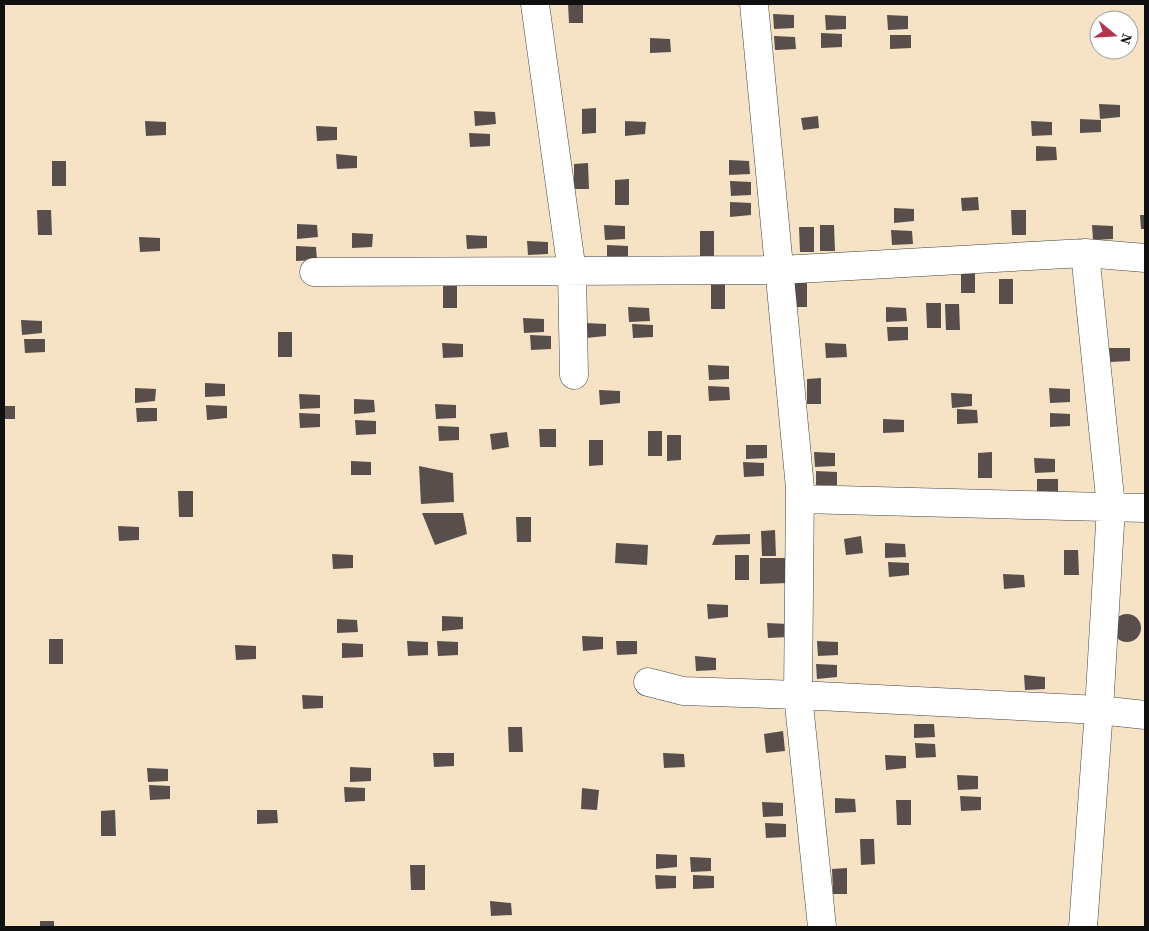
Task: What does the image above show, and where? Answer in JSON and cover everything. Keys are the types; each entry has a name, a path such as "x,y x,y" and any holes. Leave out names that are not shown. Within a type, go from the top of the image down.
{"street":[{"path":"535,4 572,272 574,375"},
{"path":"754,4 800,499 798,695 822,927"},
{"path":"314,272 780,270 1085,253 1145,258"},
{"path":"1083,927 1099,710 1111,507 1085,253"},
{"path":"800,499 1145,508"},
{"path":"648,682 683,691 1099,710 1145,715"}],"sand":[{"path":"4,4 1145,4 1145,927 4,927"}],"building":[{"path":"568,4 583,4 583,23 569,23"},
{"path":"773,14 794,15 794,28 774,29"},
{"path":"825,15 846,16 846,29 826,30"},
{"path":"887,15 908,16 908,29 888,30"},
{"path":"821,33 842,34 842,47 821,48"},
{"path":"890,35 911,35 911,48 890,49"},
{"path":"774,36 795,37 796,49 775,50"},
{"path":"650,38 670,39 671,52 650,53"},
{"path":"1099,104 1120,105 1120,117 1100,119"},
{"path":"596,108 596,133 582,134 582,109"},
{"path":"474,111 495,112 496,124 475,126"},
{"path":"818,116 819,128 803,130 801,118"},
{"path":"1080,119 1101,120 1101,132 1080,133"},
{"path":"145,121 166,122 166,135 146,136"},
{"path":"625,121 646,122 645,134 625,136"},
{"path":"1031,121 1052,122 1052,135 1032,136"},
{"path":"316,126 337,127 337,140 317,141"},
{"path":"469,133 490,134 490,146 470,147"},
{"path":"1036,146 1056,147 1057,160 1036,161"},
{"path":"336,154 357,156 357,168 337,169"},
{"path":"729,160 749,161 750,174 729,175"},
{"path":"52,161 66,161 66,186 52,186"},
{"path":"588,163 589,189 574,189 574,164"},
{"path":"629,179 629,205 615,205 615,180"},
{"path":"730,181 751,182 751,195 731,196"},
{"path":"978,197 979,210 962,211 961,198"},
{"path":"730,202 751,203 751,215 730,217"},
{"path":"894,208 914,209 914,221 894,223"},
{"path":"37,210 51,210 52,235 38,235"},
{"path":"1011,210 1026,210 1026,235 1012,235"},
{"path":"1140,215 1145,215 1145,229 1141,229"},
{"path":"297,224 317,225 318,237 297,239"},
{"path":"604,225 625,226 625,239 605,240"},
{"path":"820,225 834,225 835,251 820,251"},
{"path":"1092,225 1113,226 1113,239 1093,240"},
{"path":"799,227 814,227 814,252 800,252"},
{"path":"891,230 912,231 913,244 892,245"},
{"path":"700,231 714,231 714,256 700,256"},
{"path":"352,233 373,234 372,247 352,248"},
{"path":"466,235 487,236 487,248 467,249"},
{"path":"139,237 160,238 160,251 140,252"},
{"path":"527,241 548,242 548,254 528,255"},
{"path":"607,245 628,246 628,259 607,260"},
{"path":"296,246 316,247 317,260 296,261"},
{"path":"975,267 975,293 961,293 961,268"},
{"path":"999,279 1013,279 1013,304 999,304"},
{"path":"807,281 807,307 793,307 792,282"},
{"path":"457,282 457,308 443,308 443,283"},
{"path":"711,284 725,284 725,309 711,309"},
{"path":"926,303 941,303 941,328 927,328"},
{"path":"945,304 959,304 960,330 946,330"},
{"path":"628,307 649,308 650,321 629,322"},
{"path":"886,307 906,308 907,321 886,322"},
{"path":"523,318 544,319 544,332 524,333"},
{"path":"21,320 42,321 42,333 22,335"},
{"path":"585,323 606,324 606,336 586,338"},
{"path":"632,324 653,325 653,337 633,338"},
{"path":"887,327 908,327 908,340 888,341"},
{"path":"278,332 292,332 292,357 278,357"},
{"path":"530,335 551,336 551,349 531,350"},
{"path":"24,339 45,339 45,352 25,353"},
{"path":"442,343 463,344 463,357 443,358"},
{"path":"825,343 846,344 847,357 826,358"},
{"path":"1109,348 1130,348 1130,361 1110,362"},
{"path":"708,365 729,366 729,379 709,380"},
{"path":"821,378 821,404 807,404 807,379"},
{"path":"205,383 225,384 225,396 205,397"},
{"path":"708,386 729,387 730,400 709,401"},
{"path":"135,388 156,389 155,401 135,403"},
{"path":"1049,388 1070,389 1070,402 1050,403"},
{"path":"599,390 620,391 620,403 600,405"},
{"path":"951,393 972,394 972,406 952,408"},
{"path":"299,394 320,395 320,408 300,409"},
{"path":"354,399 374,400 375,412 354,414"},
{"path":"435,404 456,405 456,418 436,419"},
{"path":"206,405 227,406 227,418 207,420"},
{"path":"4,406 15,406 15,419 4,419"},
{"path":"136,408 157,408 157,421 137,422"},
{"path":"957,409 977,410 978,423 957,424"},
{"path":"299,413 320,414 320,427 300,428"},
{"path":"1050,413 1070,414 1070,426 1050,427"},
{"path":"883,419 904,420 904,432 883,433"},
{"path":"355,420 376,421 376,434 356,435"},
{"path":"438,426 459,427 459,440 439,441"},
{"path":"539,429 556,429 556,447 540,447"},
{"path":"648,431 662,431 662,456 648,456"},
{"path":"507,432 509,447 492,450 490,434"},
{"path":"667,435 681,435 681,460 667,461"},
{"path":"589,440 603,440 603,465 589,466"},
{"path":"746,445 767,445 767,458 746,459"},
{"path":"814,452 835,453 835,466 815,467"},
{"path":"992,452 992,478 978,478 978,453"},
{"path":"1034,458 1055,459 1055,472 1035,473"},
{"path":"351,461 371,462 371,475 351,475"},
{"path":"743,462 764,463 764,476 744,477"},
{"path":"419,466 453,473 454,502 421,504"},
{"path":"816,471 837,472 837,485 816,486"},
{"path":"1037,479 1058,479 1058,492 1037,493"},
{"path":"178,491 193,491 193,517 179,517"},
{"path":"422,513 463,513 467,534 435,545"},
{"path":"516,517 531,517 531,542 517,542"},
{"path":"118,526 139,527 139,540 119,541"},
{"path":"775,530 776,556 762,556 761,531"},
{"path":"750,534 750,544 712,545 716,535"},
{"path":"861,536 863,553 846,555 844,539"},
{"path":"616,543 648,545 647,565 615,563"},
{"path":"885,543 905,544 906,557 885,558"},
{"path":"1064,550 1078,550 1079,575 1064,575"},
{"path":"332,554 353,555 353,568 333,569"},
{"path":"735,555 749,555 749,580 735,580"},
{"path":"760,558 788,558 788,583 760,584"},
{"path":"888,562 909,563 909,575 889,577"},
{"path":"1003,574 1024,575 1025,587 1004,589"},
{"path":"707,604 728,605 728,617 708,619"},
{"path":"1127,614 1137,618 1141,628 1137,638 1127,642 1117,638 1113,628 1117,618"},
{"path":"442,616 463,617 463,629 442,631"},
{"path":"337,619 357,620 358,632 337,633"},
{"path":"767,623 788,624 788,637 768,638"},
{"path":"582,636 603,637 603,649 583,651"},
{"path":"49,639 63,639 63,664 49,664"},
{"path":"407,641 428,642 428,655 408,656"},
{"path":"437,641 458,642 458,655 438,656"},
{"path":"616,641 637,641 637,654 617,655"},
{"path":"817,641 838,642 838,655 818,656"},
{"path":"342,643 363,644 363,657 342,658"},
{"path":"235,645 256,646 256,659 236,660"},
{"path":"695,656 716,658 716,670 696,671"},
{"path":"816,664 837,665 837,677 817,679"},
{"path":"1024,675 1045,677 1045,689 1025,690"},
{"path":"302,695 323,696 323,708 303,709"},
{"path":"914,724 934,724 935,737 914,738"},
{"path":"508,727 522,727 523,752 509,752"},
{"path":"783,731 785,751 766,753 764,734"},
{"path":"915,743 935,744 936,757 916,758"},
{"path":"433,753 454,753 454,766 434,767"},
{"path":"663,753 684,754 685,767 664,768"},
{"path":"885,755 906,756 906,768 886,770"},
{"path":"350,767 371,768 371,781 350,782"},
{"path":"147,768 168,769 168,781 148,782"},
{"path":"957,775 978,776 978,789 958,790"},
{"path":"149,785 170,786 170,799 150,800"},
{"path":"344,787 365,788 365,801 345,802"},
{"path":"582,788 599,790 597,810 581,809"},
{"path":"960,796 981,797 981,810 961,811"},
{"path":"835,798 855,799 856,812 835,813"},
{"path":"896,800 911,800 911,825 897,825"},
{"path":"762,802 783,803 783,816 763,817"},
{"path":"115,810 116,836 101,836 101,811"},
{"path":"257,810 277,810 278,823 257,824"},
{"path":"765,823 786,824 786,837 766,838"},
{"path":"860,839 874,839 875,864 861,865"},
{"path":"656,854 677,855 677,867 656,869"},
{"path":"690,857 711,858 711,871 691,872"},
{"path":"410,865 425,865 425,890 411,890"},
{"path":"847,868 847,894 833,894 832,869"},
{"path":"655,875 676,876 676,888 656,889"},
{"path":"693,875 714,876 714,888 693,889"},
{"path":"490,901 511,903 512,915 491,916"},
{"path":"40,921 54,921 54,927 40,927"}]}
